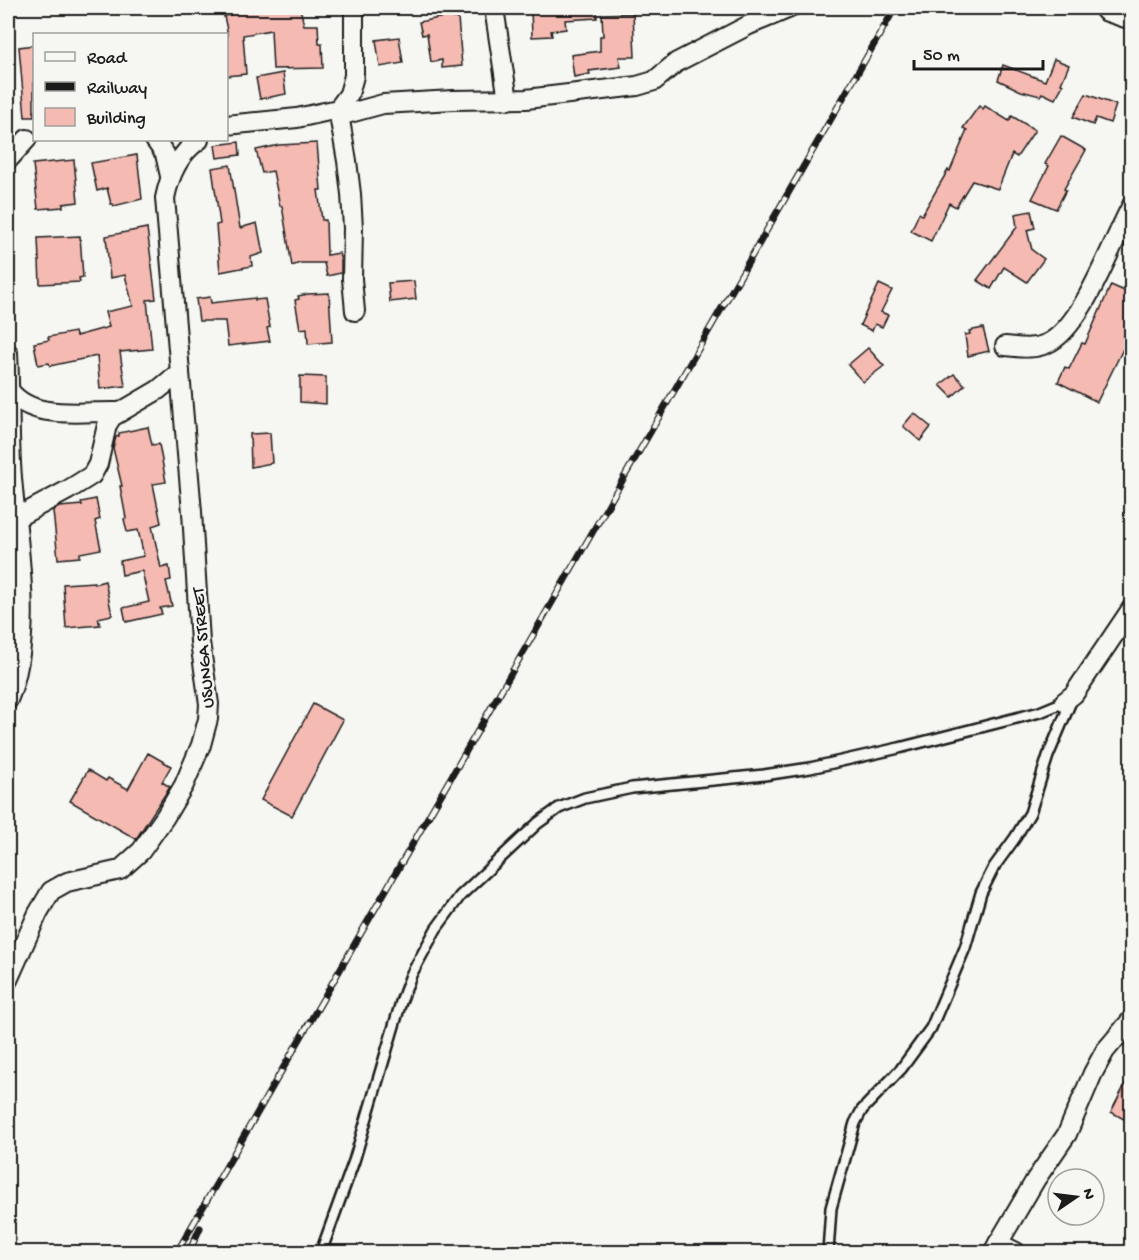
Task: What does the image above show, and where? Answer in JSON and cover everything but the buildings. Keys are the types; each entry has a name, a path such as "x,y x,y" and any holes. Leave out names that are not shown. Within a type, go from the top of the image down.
{"main road":[{"path":"1108,8 1131,16"}],"street":[{"path":"354,8 354,76 349,94 338,112 348,161 351,194 352,279 355,311"},
{"path":"494,8 508,100"},
{"path":"229,126 383,104 508,100 630,87 654,81 677,62 749,25 790,8"},
{"path":"8,138 31,138"},
{"path":"8,160 31,138"},
{"path":"156,141 165,154 170,176"},
{"path":"170,176 186,151 198,141"},
{"name":"USUNGA STREET","path":"8,980 38,913 51,891 67,882 120,870 130,862 165,817 184,785 201,746 208,718 209,704 200,642 192,512 166,225 165,198 170,176"},
{"path":"1005,346 1032,349 1058,336 1088,295 1131,205"},
{"path":"8,353 11,464 21,608 20,651 8,700"},
{"path":"16,518 92,475 99,464 107,425 118,412 158,390 180,372"},
{"path":"10,391 24,405 34,408 70,412 118,412"},
{"path":"1069,698 1131,608"},
{"path":"1016,1252 995,1248 1036,1179 1067,1134 1105,1051 1131,1019"}],"lane":[{"path":"321,1252 354,1161 411,975 436,929 460,896 538,823 560,808 585,798 632,788 764,775 810,768 1040,712 1069,698"},
{"path":"828,1252 831,1209 855,1123 862,1110 901,1069 931,1028 965,948 981,893 994,867 1030,813 1045,762 1069,698"}],"railway":[{"path":"177,1252 895,8"},
{"path":"189,1252 200,1228"}]}
